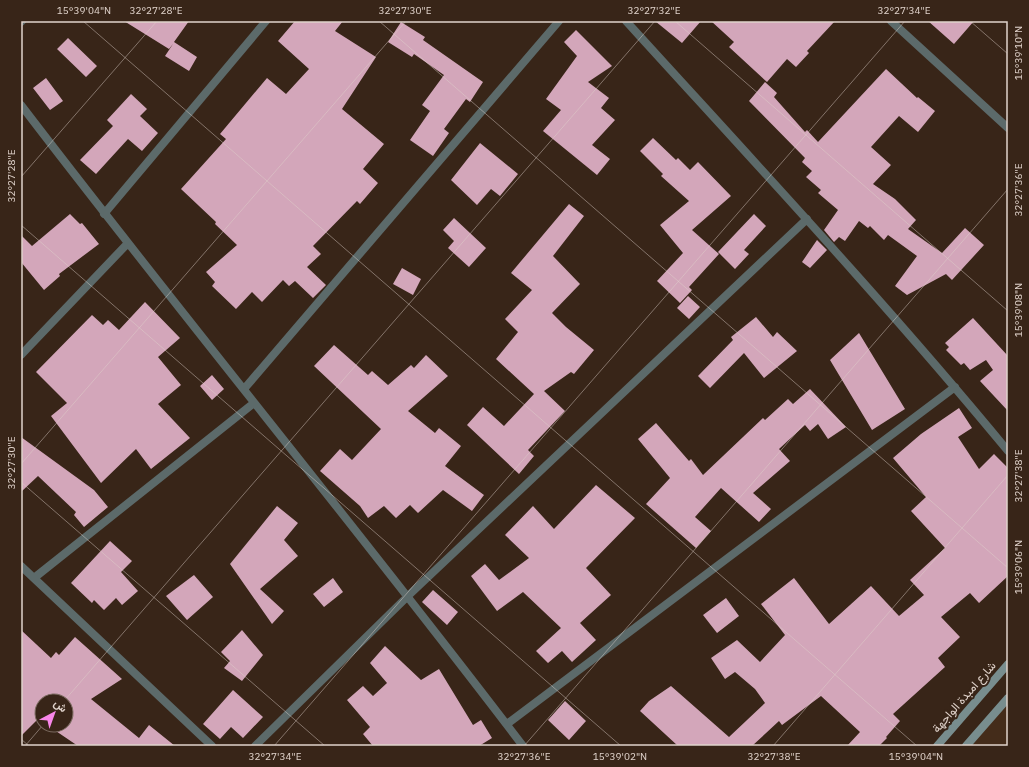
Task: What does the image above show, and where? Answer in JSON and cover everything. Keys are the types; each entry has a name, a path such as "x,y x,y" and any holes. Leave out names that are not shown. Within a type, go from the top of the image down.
{"main road":[{"name":"شارع امبدة الواجهة","path":"937,746 1008,664"},
{"path":"966,746 1008,698"}],"street":[{"path":"104,214 266,21"},
{"path":"244,389 559,21"},
{"path":"626,21 807,219 955,387 1008,451"},
{"path":"890,21 1008,128"},
{"path":"21,106 104,214 409,596 523,746"},
{"path":"255,746 409,596 807,219"},
{"path":"21,355 128,243"},
{"path":"507,724 955,387"},
{"path":"34,578 254,402"},
{"path":"21,566 212,746"}],"shaded area":[{"path":"1008,700 1008,746 967,746"}],"building":[{"path":"124,21 189,21 174,42 197,57 189,71 165,56 173,44 169,49"},
{"path":"295,21 343,21 335,31 376,57 342,109 384,144 363,169 378,183 360,204 357,201 313,246 321,254 307,267 326,285 313,298 295,281 289,286 283,280 262,302 252,292 236,309 212,286 215,282 206,272 237,245 215,224 216,222 181,189 226,139 220,134 267,78 286,94 309,69 278,41"},
{"path":"655,21 701,21 682,43"},
{"path":"711,21 835,21 807,51 809,53 796,67 787,59 767,82 729,47 734,42"},
{"path":"928,21 974,21 954,44"},
{"path":"401,22 425,37 423,40 483,82 470,102 466,99 444,129 449,133 433,156 410,140 430,111 422,105 444,75 414,54 412,57 388,42"},
{"path":"576,30 612,66 588,82 609,98 601,108 615,120 592,145 610,159 597,175 543,131 561,110 546,99 577,56 564,42"},
{"path":"68,38 97,66 86,77 57,49"},
{"path":"886,69 917,98 918,97 935,111 918,132 899,116 871,147 891,165 873,184 895,199 916,220 908,229 942,253 965,228 984,245 952,280 946,274 907,295 895,286 917,256 888,235 884,240 870,226 868,228 859,221 845,241 839,237 834,242 824,230 838,210 818,193 821,190 806,177 812,171 802,162 805,158 749,101 765,82 777,93 774,97 805,132 807,130 818,142"},
{"path":"46,78 63,101 50,110 33,88"},
{"path":"131,94 147,109 140,116 158,133 142,151 128,139 96,174 80,160 113,126 107,120"},
{"path":"653,138 676,160 678,158 690,170 698,162 731,196 692,230 719,254 689,287 692,290 680,303 657,281 683,253 660,225 689,201 661,176 663,174 640,151"},
{"path":"480,143 518,174 500,196 491,189 477,205 451,180"},
{"path":"569,204 584,216 553,256 580,284 552,313 566,327 594,350 574,374 571,372 544,391 565,411 528,450 534,456 519,474 467,425 483,407 504,426 534,394 496,359 518,332 505,319 532,290 511,273"},
{"path":"70,214 80,224 82,223 99,244 59,274 60,276 44,290 21,262 21,235 32,246"},
{"path":"754,214 766,226 744,250 749,254 735,269 718,252"},
{"path":"454,218 486,248 469,267 448,248 454,241 443,230"},
{"path":"817,240 827,250 810,268 802,262"},
{"path":"402,268 421,279 413,295 393,284"},
{"path":"688,296 700,307 689,319 677,308"},
{"path":"145,302 180,338 158,357 181,385 158,404 190,438 151,469 136,449 101,483 51,416 67,403 36,372 92,315 103,325 108,320 119,330"},
{"path":"756,317 773,337 777,332 797,351 764,378 744,353 710,388 698,376 733,340 731,337"},
{"path":"973,318 1008,356 1008,411 980,381 993,370 986,360 970,370 964,363 961,365 946,350 949,347 945,343"},
{"path":"859,333 905,409 872,430 830,360"},
{"path":"334,345 368,375 372,371 388,385 411,365 414,368 426,355 448,376 408,411 435,433 439,428 461,446 445,466 484,495 472,511 443,490 418,513 410,505 396,518 384,506 368,518 360,506 320,471 340,449 352,460 381,429 314,366"},
{"path":"212,375 224,389 212,400 200,386"},
{"path":"810,389 846,427 828,439 818,424 810,431 805,425 779,449 790,461 753,493 771,509 759,522 721,488 695,517 711,531 696,548 646,504 670,478 638,439 656,423 689,461 691,459 703,475 763,418 765,420 788,399 793,404"},
{"path":"959,408 972,428 958,437 979,469 994,454 1008,468 1008,576 979,603 970,593 941,617 960,637 938,658 945,667 893,714 900,721 879,746 847,746 860,732 821,696 782,725 779,721 752,746 678,746 640,711 649,701 671,686 729,737 765,703 755,689 735,672 725,679 711,658 737,640 760,662 785,635 761,604 794,578 829,624 871,586 899,616 924,595 910,580 945,548 911,511 926,497 893,458 921,434"},
{"path":"21,437 94,490 108,507 84,527 74,515 76,512 38,476 21,492"},
{"path":"596,485 635,518 586,568 611,595 580,623 596,640 572,662 562,651 548,663 536,651 561,628 523,592 497,611 471,576 485,564 499,580 529,558 505,535 533,506 554,529"},
{"path":"277,506 298,523 284,540 298,556 260,589 284,611 272,624 230,564"},
{"path":"110,541 132,561 121,572 138,591 122,605 116,598 104,610 94,600 92,603 71,583"},
{"path":"194,575 213,597 187,620 166,596"},
{"path":"333,578 343,592 324,607 313,594"},
{"path":"433,590 458,612 447,625 422,602"},
{"path":"726,598 739,616 717,633 703,615"},
{"path":"21,630 51,658 56,652 59,655 75,637 122,679 91,699 139,738 149,725 175,746 78,746 59,733 74,733 74,693 34,693 34,723 21,736"},
{"path":"242,630 263,655 242,681 224,668 230,661 221,652"},
{"path":"385,646 421,680 439,669 473,725 481,720 492,738 479,746 373,746 363,734 370,727 347,700 363,686 373,696 387,683 370,663"},
{"path":"233,690 263,717 243,738 231,727 220,739 203,724"},
{"path":"565,701 586,721 569,740 548,720"}]}
